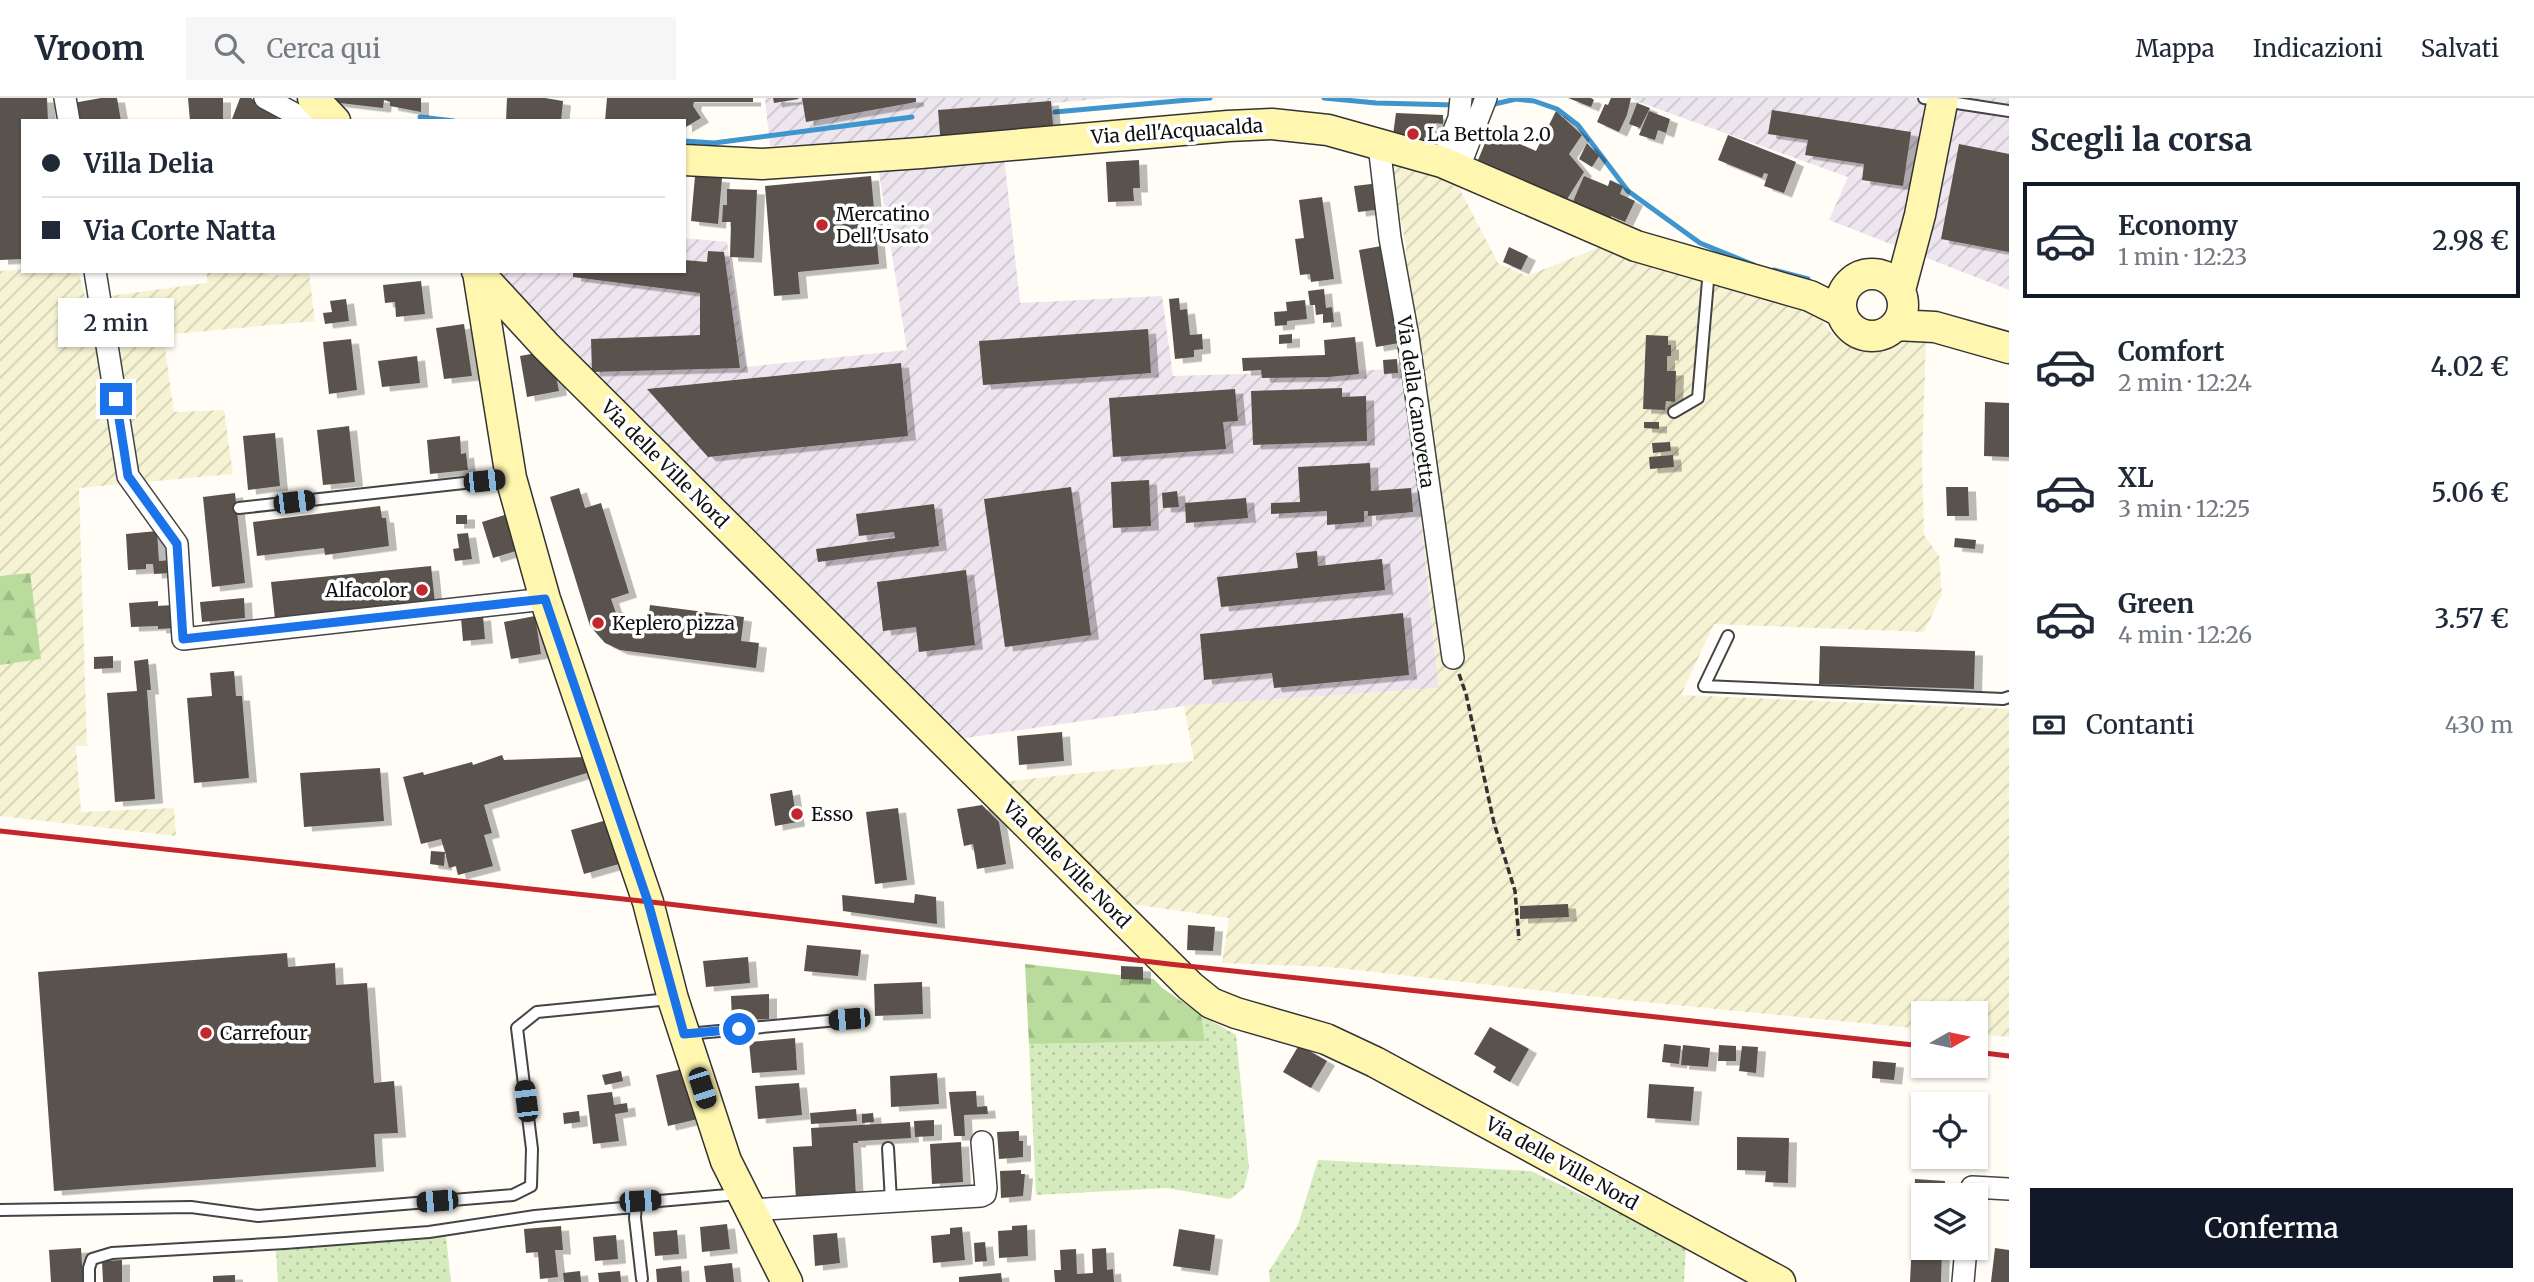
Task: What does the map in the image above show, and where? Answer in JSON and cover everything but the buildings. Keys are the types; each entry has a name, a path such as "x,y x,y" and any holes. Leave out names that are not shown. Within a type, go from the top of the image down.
{"street":[{"path":"65,98 69,119"},
{"path":"265,98 321,113"},
{"path":"1935,327 1893,287 1862,275 1845,298 1852,328 1863,335 1880,335 1896,325 1902,317 1893,287 1910,248 1920,215 1937,99"},
{"path":"1450,166 1484,106"},
{"path":"1450,166 1460,108"},
{"name":"Via dell'Acquacalda","path":"686,160 762,164 1272,124 1328,130 1450,166 1636,246 1810,296 1845,298"},
{"name":"Via della Canovetta","path":"1379,145 1390,238 1408,337 1453,658"},
{"path":"95,273 128,476 177,544 183,639 545,599"},
{"path":"478,273 512,478 545,599 648,902 673,999 726,1161 787,1282"},
{"name":"Via delle Ville Nord","path":"479,273 546,346 1190,986 1212,1003 1236,1013 1325,1039 1375,1062 1780,1282"},
{"path":"1896,325 1935,327 2009,348"},
{"path":"749,1208 981,1196 985,1194 986,1188 982,1142"},
{"path":"1988,1187 2009,1189"},
{"path":"749,1208 982,1209"},
{"path":"1963,1282 1965,1260"}],"lane":[{"path":"1937,99 2009,111"},
{"path":"1674,412 1698,398 1709,267"},
{"path":"239,509 512,478"},
{"path":"1728,636 1704,687 2003,699 2009,697"},
{"path":"0,1210 191,1207 258,1216 513,1195 531,1186 532,1149 517,1028 537,1012 673,999"},
{"path":"684,1034 849,1019"},
{"path":"888,1148 891,1201"},
{"path":"89,1282 92,1259 112,1253 429,1232 535,1216 634,1207 640,1201 749,1208"},
{"path":"634,1207 642,1279"}],"path":[{"path":"1453,658 1466,694 1494,823 1515,891 1519,940"}],"shaded area":[{"path":"765,98 1110,98 1053,103 1058,151 1004,156 1020,303 1162,296 1173,376 1405,369 1439,688 1184,706 959,739 488,273 686,273 686,238 727,242 746,367 907,350 874,141 770,146"},
{"path":"2009,98 2009,290 1829,220 1848,177 1633,100"},
{"path":"1395,159 1457,184 1498,263 1527,276 1597,248 1613,249 1812,310 1835,337 1850,346 1862,349 1880,347 1896,339 1926,338 1922,461 1924,535 1939,556 1942,594 1924,632 1714,624 1681,695 2009,709 2009,1037 1988,1035 1988,1001 1911,1001 1911,1028 1624,1000 1329,967 1222,963 1229,918 1124,903 1001,782 1194,761 1184,706 1439,688 1405,369 1406,246 1390,166"},
{"path":"21,269 21,273 79,273 86,299 207,283 207,273 267,273 268,276 309,273 315,321 163,335 174,412 224,410 233,474 79,488 87,746 76,746 81,812 174,808 176,836 0,816 0,271"}],"green space":[{"path":"30,573 41,659 0,665 0,576"},
{"path":"1025,964 1154,979 1201,1015 1205,1041 1029,1044"},
{"path":"1201,1015 1236,1035 1249,1168 1244,1188 1230,1199 1167,1188 1036,1195 1029,1044 1205,1041"},
{"path":"1318,1160 1531,1171 1686,1244 1684,1282 1270,1282 1269,1271 1298,1225"},
{"path":"446,1236 451,1282 278,1282 276,1251"}],"waterway":[{"path":"1055,112 1210,98"},
{"path":"1324,98 1376,103 1455,105"},
{"path":"1490,105 1516,99 1534,101 1557,109 1578,125 1628,191 1700,243 1754,265"},
{"path":"420,117 437,119"},
{"path":"686,141 714,143 912,117"},
{"path":"1774,270 1808,279"}],"railway":[{"path":"0,831 660,903 1169,964 1911,1045"},
{"path":"1988,1053 2009,1056"}],"place":[{"name":"La Bettola 2.0","path":"1413,134"},
{"name":"Mercatino Dell'Usato","path":"822,225"},
{"name":"Alfacolor","path":"422,590"},
{"name":"Keplero pizza","path":"598,623"},
{"name":"Esso","path":"797,814"},
{"name":"Carrefour","path":"206,1033"}],"route":[{"path":"116,399 128,476 177,544 183,639 545,599 648,902 684,1034 739,1029"}]}
